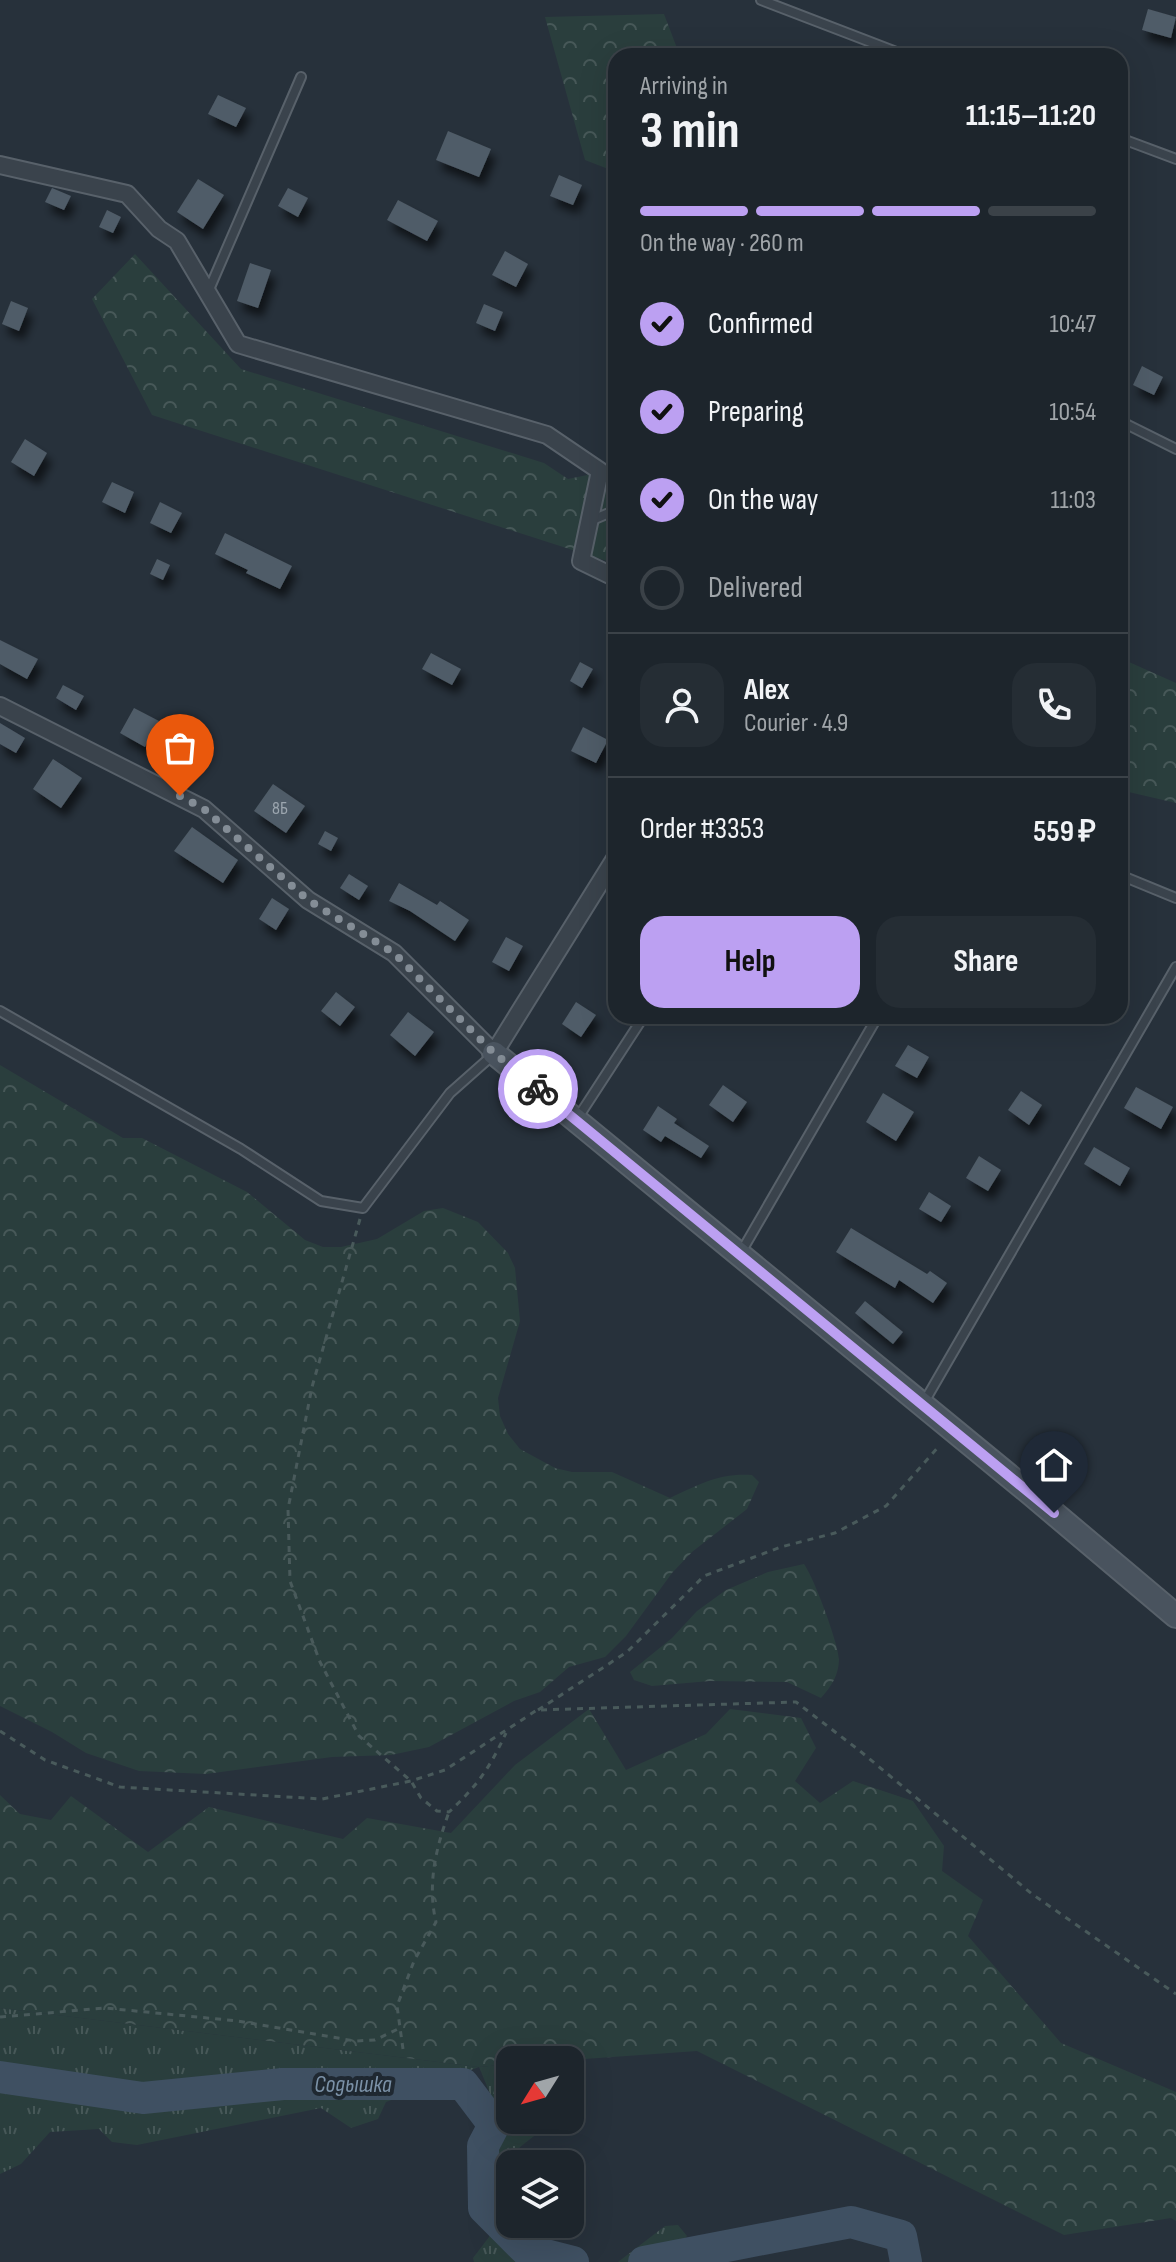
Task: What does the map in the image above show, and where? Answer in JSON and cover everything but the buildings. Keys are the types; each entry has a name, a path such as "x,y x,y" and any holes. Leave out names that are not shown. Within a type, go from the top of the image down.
{"street":[{"path":"0,165 127,194 159,229 177,241 238,344 547,435 600,471 581,561 608,574"},
{"path":"0,706 204,809 308,900 394,953 494,1053 1176,1616"},
{"path":"494,1053 608,870"}],"lane":[{"path":"761,0 886,48"},
{"path":"208,293 301,77"},
{"path":"1128,141 1176,159"},
{"path":"1128,425 1176,449"},
{"path":"589,521 608,513"},
{"path":"1128,878 1176,898"},
{"path":"922,1404 1176,967"},
{"path":"0,1011 241,1149 321,1201 363,1208 450,1093 494,1053"},
{"path":"576,1120 639,1024"},
{"path":"740,1254 873,1024"}],"path":[{"path":"363,1208 312,1387 297,1463 288,1509 290,1581 320,1662 359,1736 411,1781 421,1798 437,1811 449,1812"},
{"path":"0,1731 45,1760 120,1787 322,1799 411,1781 445,1770 627,1652 704,1576 781,1547 835,1533 886,1506 953,1429"},
{"path":"537,1710 796,1702 1032,1894 1176,1994"},
{"path":"403,2049 397,2006 414,1961 436,1922 431,1881 440,1837 449,1812 471,1792 489,1769 507,1731"},
{"path":"0,2017 105,2008 238,2021 355,2041 375,2040 400,2028"}],"green space":[{"path":"664,14 677,48 608,48 608,169 585,160 545,17"},
{"path":"135,254 241,369 544,463 568,479 608,471 608,561 152,415 92,299"},
{"path":"1128,662 1176,683 1176,803 1128,792"},
{"path":"0,1065 123,1138 142,1138 247,1192 305,1240 323,1247 341,1247 377,1239 424,1211 443,1208 478,1222 508,1253 515,1268 520,1321 498,1398 500,1416 508,1434 520,1449 555,1468 572,1472 612,1472 670,1498 719,1478 752,1475 759,1482 747,1509 692,1552 672,1573 626,1636 605,1657 569,1667 540,1692 514,1701 429,1747 391,1755 332,1757 206,1774 139,1771 86,1753 0,1706"},
{"path":"804,1564 825,1610 839,1659 834,1680 821,1698 787,1682 710,1681 652,1686 634,1680 630,1672 672,1638 697,1611 726,1590 768,1572"},
{"path":"589,1709 626,1770 706,1734 730,1709 801,1718 816,1748 795,1781 820,1803 853,1781 913,1801 944,1846 942,1871 983,1900 968,1936 1061,2043 1176,2092 1176,2221 1171,2218 1064,2235 697,2051 584,2059 584,2046 496,2046 496,2065 479,2067 0,2008 0,1795 20,1814 51,1820 71,1796 148,1852 209,1807 343,1839 367,1818 451,1833 515,1765"},
{"path":"0,2008 479,2067 386,2102 378,2119 351,2128 321,2108 137,2145 112,2142 99,2129 50,2132 21,2164 0,2174"},
{"path":"496,2065 496,2134 537,2134 516,2150 496,2150 496,2238 514,2238 512,2248 534,2262 474,2262 473,2258 489,2237 494,2204 490,2156 494,2103 479,2067"},
{"path":"678,2225 687,2236 665,2262 618,2262 665,2226"}],"waterway":[{"name":"Содышка","path":"0,2077 143,2098 283,2084 463,2084 494,2125 483,2146 484,2208 526,2250 573,2262"},
{"name":"Содышка","path":"644,2262 851,2222 901,2236 906,2262"}],"way so far":[{"path":"180,796 204,809 308,900 394,953 494,1053 538,1089"}],"route":[{"path":"538,1089 1054,1513"}]}
